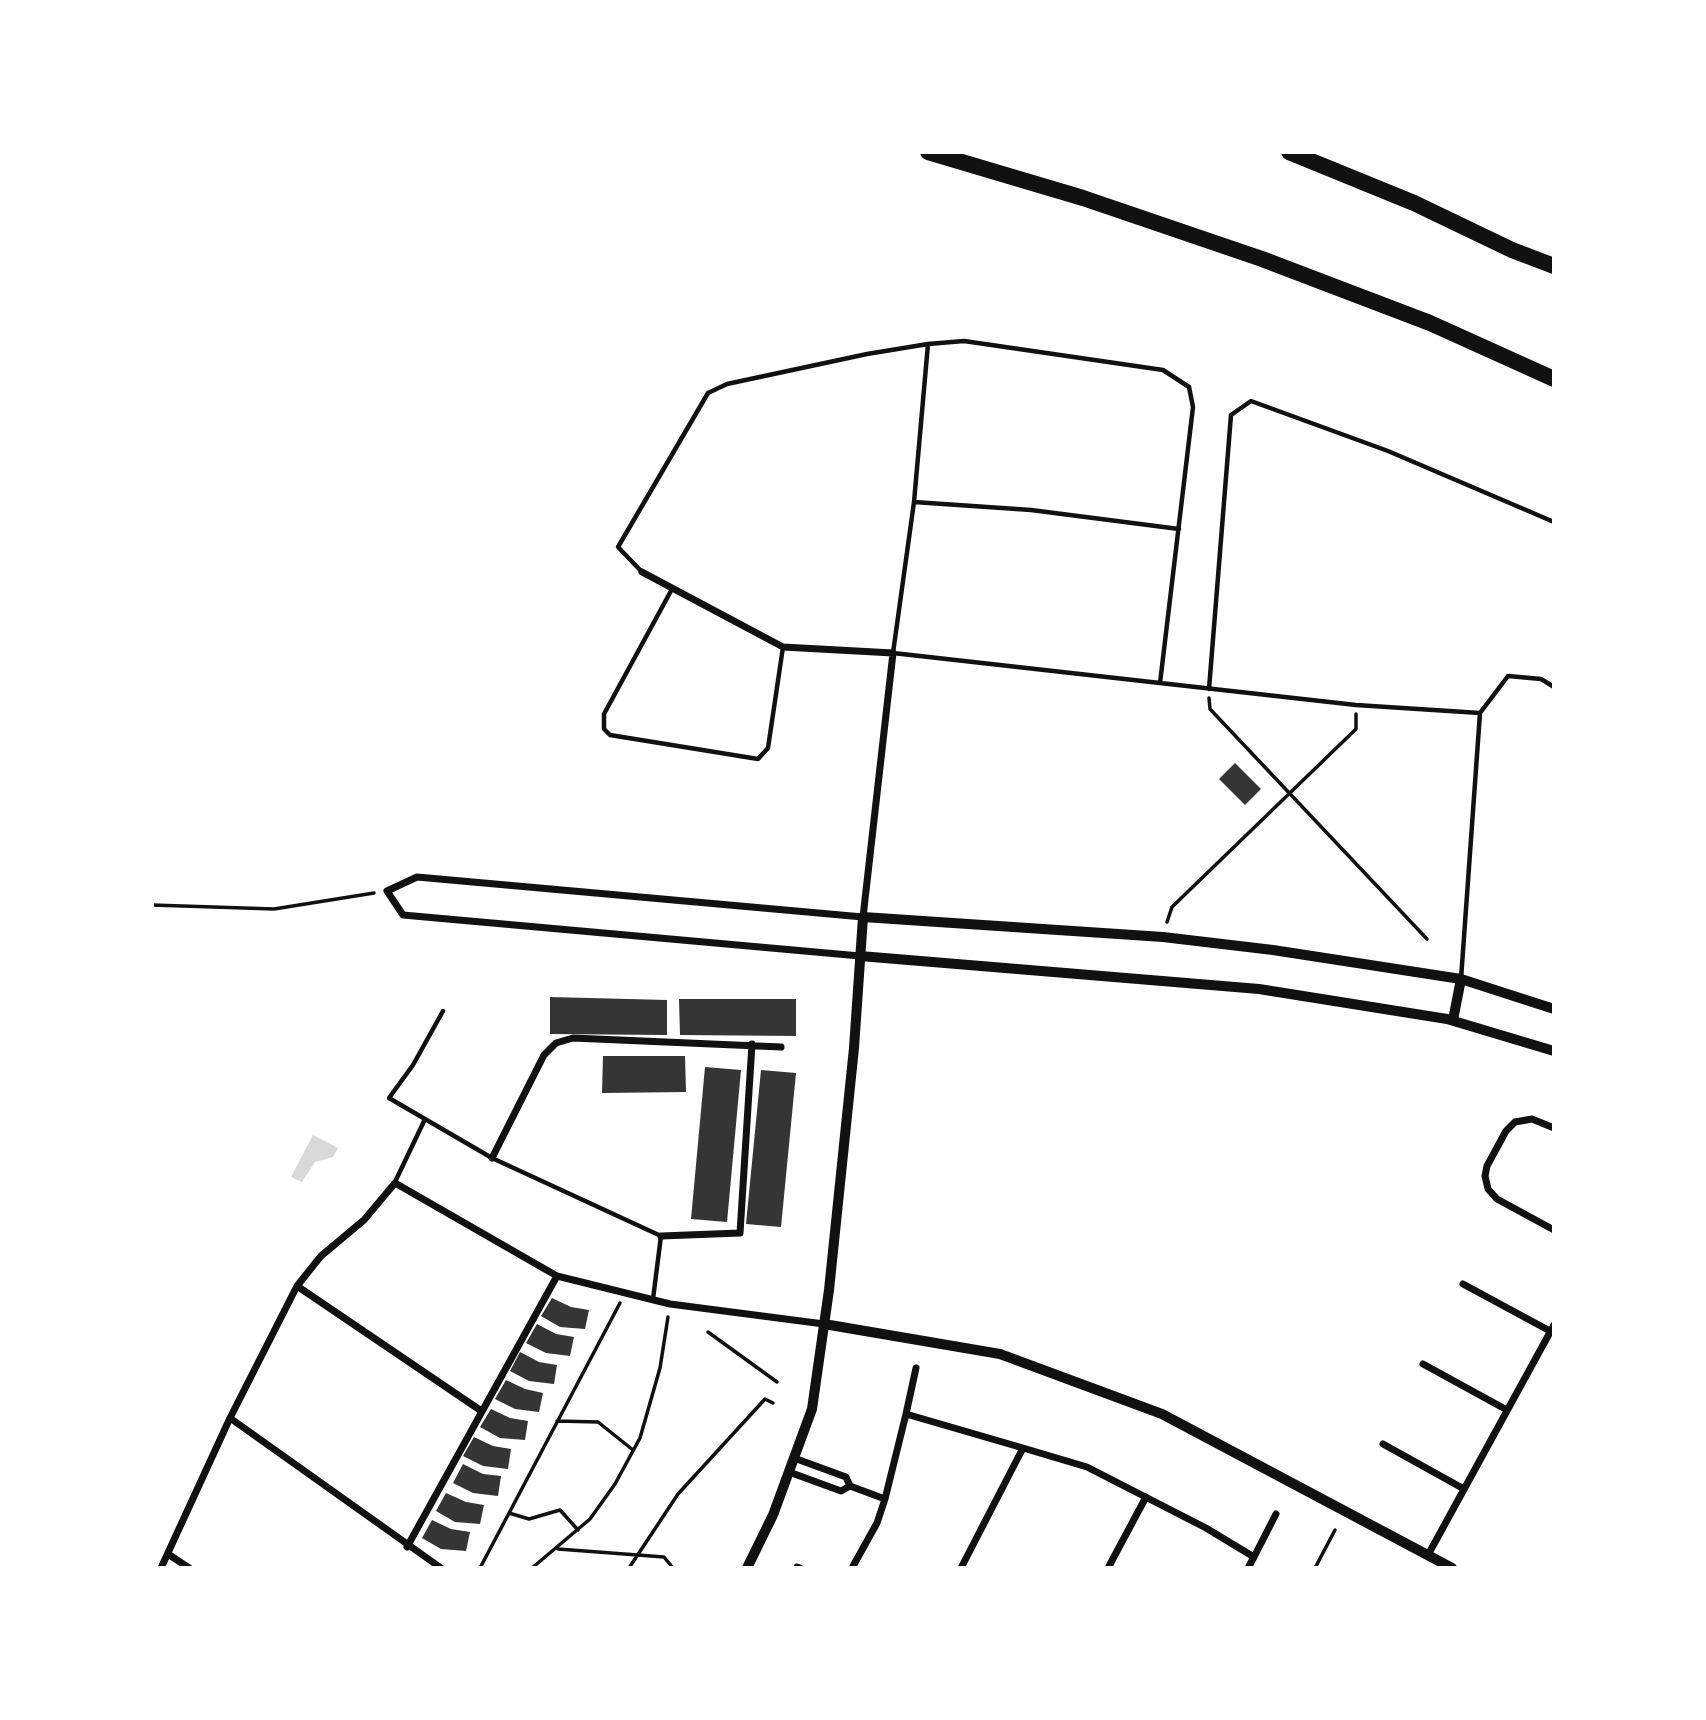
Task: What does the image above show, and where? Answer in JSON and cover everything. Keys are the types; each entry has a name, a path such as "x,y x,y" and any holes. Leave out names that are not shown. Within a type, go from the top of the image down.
{"highway":[{"path":"928,152 1083,198 1262,259 1430,323 1554,379"},
{"path":"1290,152 1414,202 1512,250 1554,266"}],"street":[{"path":"642,572 783,647 893,653 863,917 854,1048 812,1409 773,1515 747,1568"},
{"path":"1554,1009 1461,979 1163,937 863,917 417,877 387,891 403,915 1259,989 1453,1020 1554,1051"},
{"path":"1453,1020 1461,979"},
{"path":"492,1158 544,1055 556,1043 573,1038 781,1046"},
{"path":"661,1236 740,1233 752,1044"},
{"path":"1554,1128 1535,1119 1517,1121 1506,1131 1485,1169 1485,1181 1490,1192 1500,1201 1554,1230"},
{"path":"161,1568 230,1418 297,1286 321,1256 363,1220 395,1183 556,1276 624,1295 670,1304 824,1324 1000,1354 1163,1414 1452,1568"},
{"path":"407,1547 556,1276"},
{"path":"1428,1555 1552,1328 1463,1283"},
{"path":"297,1286 480,1410"},
{"path":"1423,1364 1507,1410"},
{"path":"852,1568 885,1499 916,1368"},
{"path":"906,1414 1087,1467 1254,1557"},
{"path":"230,1418 440,1568"},
{"path":"1383,1444 1464,1489"},
{"path":"961,1568 1023,1448"},
{"path":"794,1458 846,1477 850,1486 885,1499"},
{"path":"789,1472 841,1491 850,1486"},
{"path":"1108,1568 1146,1497"},
{"path":"1248,1568 1276,1514"},
{"path":"168,1554 189,1568"}],"lane":[{"path":"642,572 618,547 708,393 727,384 928,344 964,341 1163,370 1189,387 1193,407 1160,682"},
{"path":"928,344 914,502 893,653 1160,682 1209,690 1356,705 1480,713"},
{"path":"1209,690 1231,415 1251,401 1388,452 1554,522"},
{"path":"914,502 1031,510 1179,529"},
{"path":"672,589 604,714 604,729 610,735 758,759 768,748 783,647"},
{"path":"1461,979 1480,713 1508,676 1541,679 1554,687"},
{"path":"443,1011 413,1065 389,1098 492,1158 661,1236 652,1300"},
{"path":"395,1183 425,1119"}],"path":[{"path":"1209,690 1210,709 1427,939"},
{"path":"1163,937 1172,907 1356,729 1356,705"},
{"path":"152,905 274,909 387,891"},
{"path":"480,1568 624,1295"},
{"path":"532,1568 590,1519 640,1438 660,1367 670,1304"},
{"path":"708,1332 777,1382"},
{"path":"629,1568 678,1494 765,1399 774,1403"},
{"path":"557,1422 597,1422 633,1450"},
{"path":"509,1513 529,1518 560,1510 578,1530"},
{"path":"1315,1568 1335,1530"},
{"path":"557,1549 664,1557 673,1568"}],"shaded area":[{"path":"313,1135 338,1148 333,1157 315,1162 302,1182 291,1177"}],"building":[{"path":"1235,763 1261,789 1245,805 1219,779"},
{"path":"550,997 667,1000 667,1035 550,1034"},
{"path":"679,999 796,999 796,1036 680,1035"},
{"path":"603,1056 685,1056 686,1092 602,1093"},
{"path":"705,1067 741,1070 727,1222 691,1219"},
{"path":"761,1070 796,1073 781,1227 746,1224"},
{"path":"552,1298 571,1307 589,1310 585,1329 560,1327 541,1316"},
{"path":"537,1324 556,1334 574,1337 570,1356 546,1353 526,1343"},
{"path":"520,1352 539,1362 557,1365 554,1384 529,1381 510,1371"},
{"path":"506,1380 525,1389 543,1393 539,1412 515,1409 495,1399"},
{"path":"491,1409 510,1418 528,1421 525,1440 500,1438 480,1427"},
{"path":"474,1437 493,1446 511,1449 508,1469 483,1466 463,1456"},
{"path":"463,1464 483,1474 501,1476 498,1496 473,1493 453,1483"},
{"path":"446,1493 466,1502 484,1505 480,1524 455,1522 436,1511"},
{"path":"432,1520 451,1529 470,1532 466,1551 441,1549 422,1538"}]}
